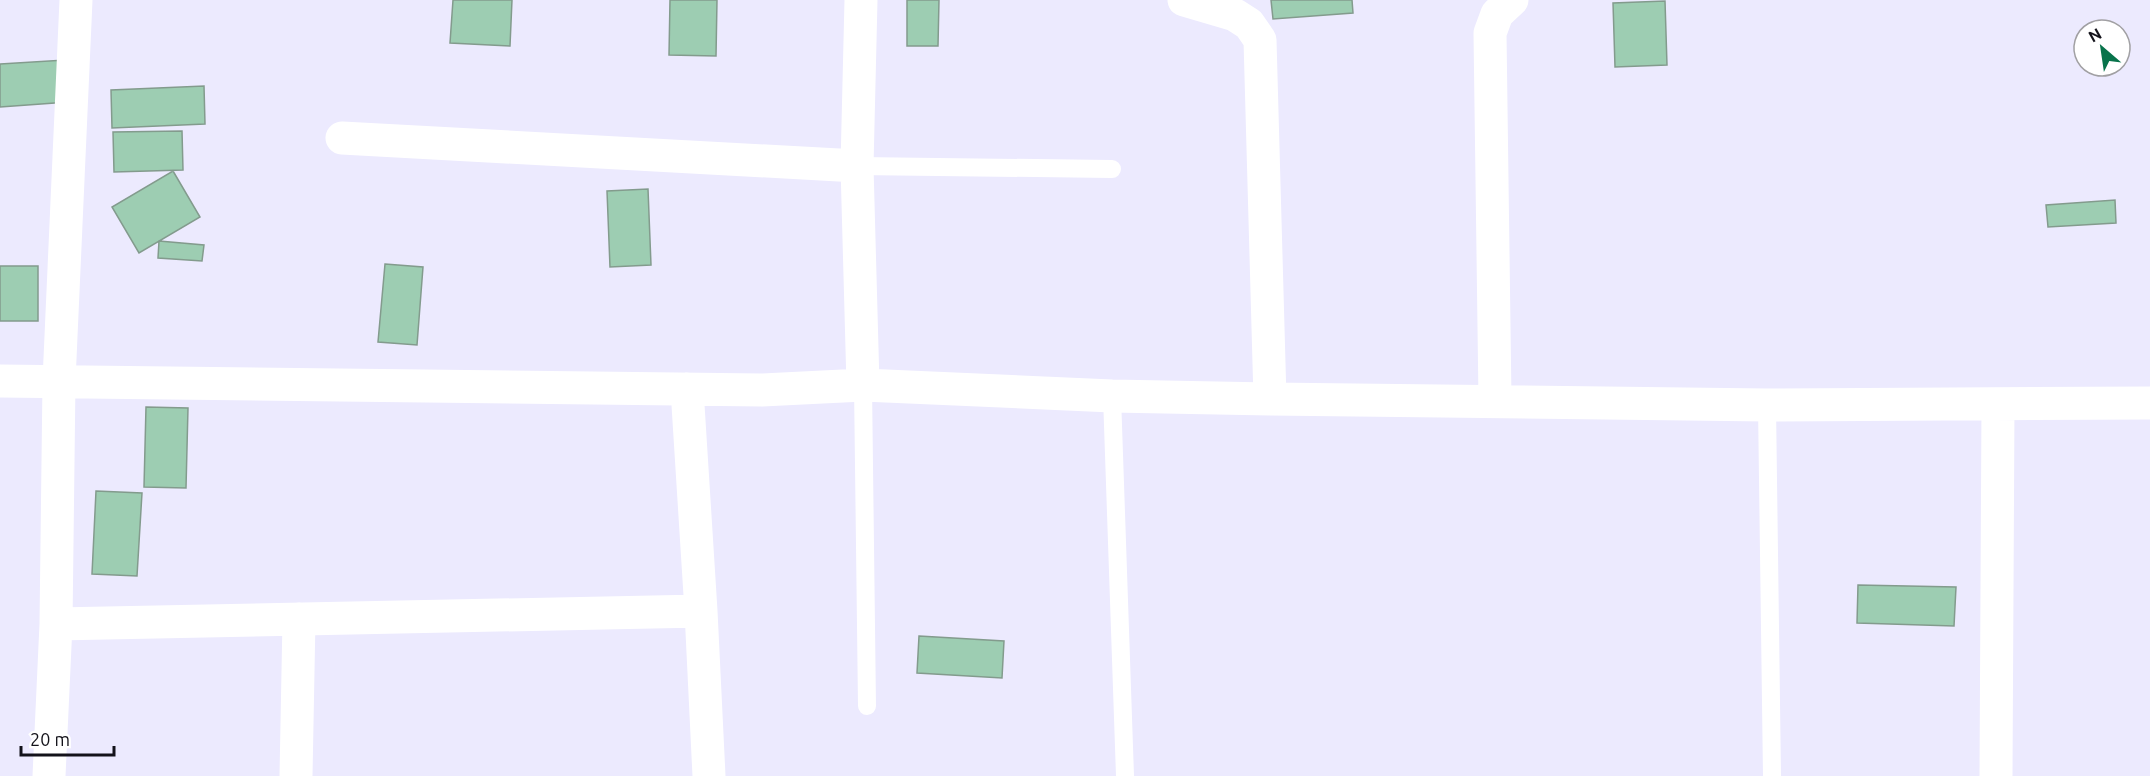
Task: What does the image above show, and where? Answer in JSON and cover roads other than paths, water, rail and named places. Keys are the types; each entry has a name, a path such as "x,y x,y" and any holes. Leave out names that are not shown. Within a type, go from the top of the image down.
{"street":[{"path":"49,776 56,624 59,381 76,0"},
{"path":"861,0 857,166 863,385"},
{"path":"1184,0 1235,15 1249,24 1260,40 1270,399"},
{"path":"1494,400 1490,33 1497,14 1512,0"},
{"path":"342,138 857,166"},
{"path":"0,381 762,390 863,385 1112,396 1767,405 2150,403"},
{"path":"687,389 709,776"},
{"path":"1996,776 1998,405"},
{"path":"56,624 701,611"},
{"path":"296,776 299,619"}],"lane":[{"path":"857,166 1112,169"},
{"path":"863,385 867,706"},
{"path":"1112,396 1125,776"},
{"path":"1767,405 1772,776"}]}
